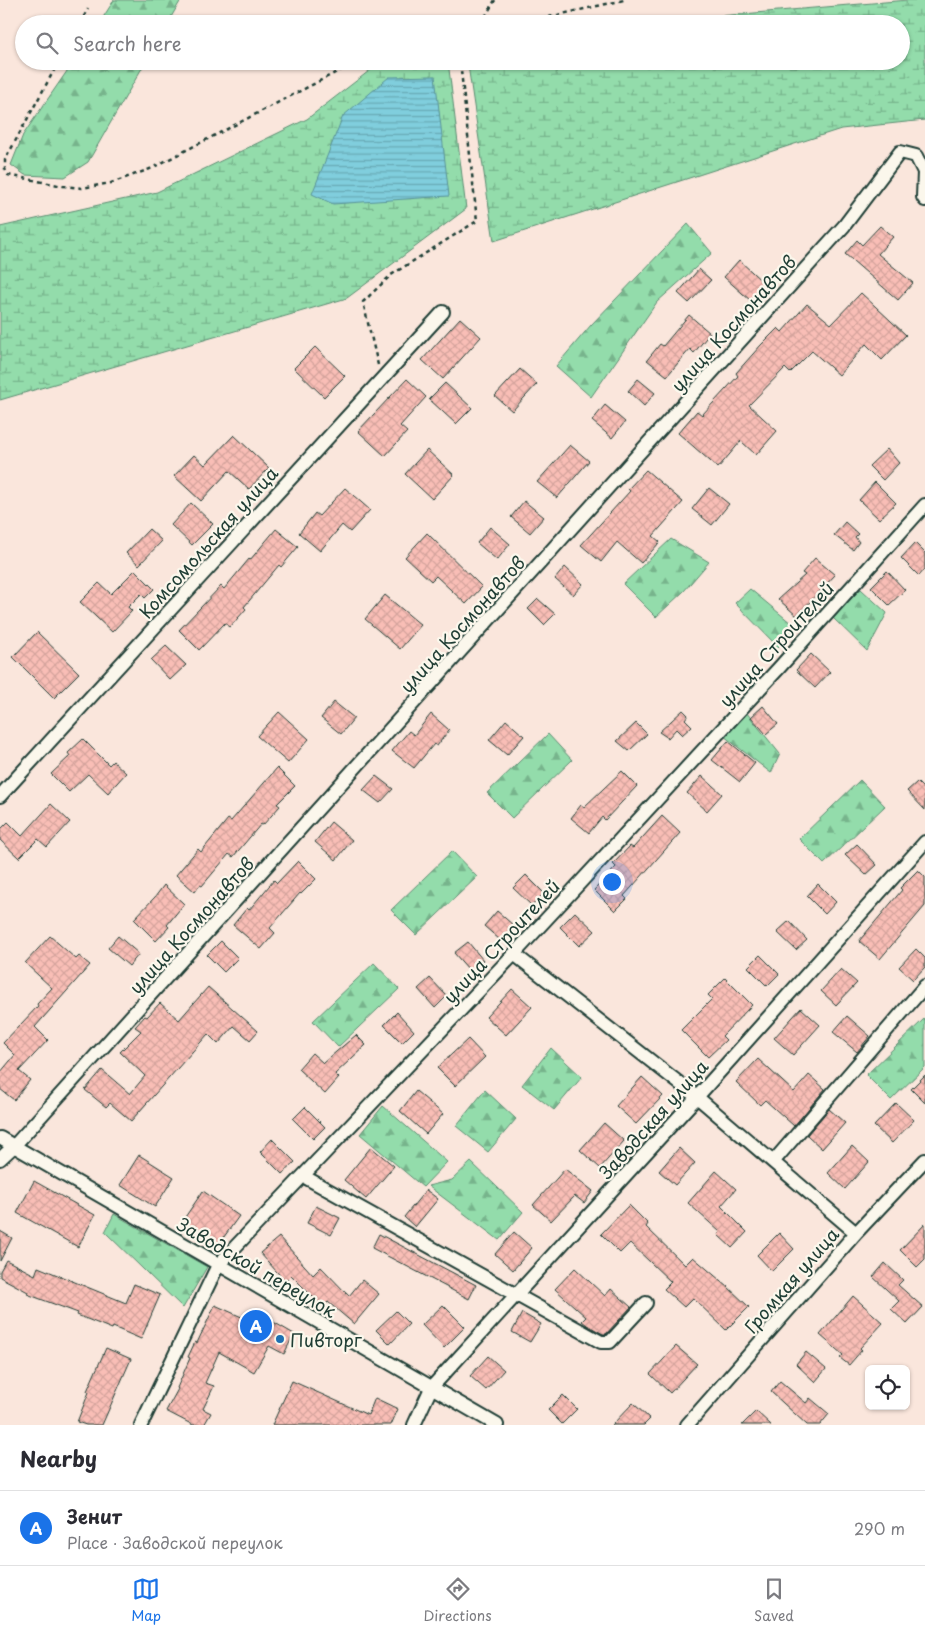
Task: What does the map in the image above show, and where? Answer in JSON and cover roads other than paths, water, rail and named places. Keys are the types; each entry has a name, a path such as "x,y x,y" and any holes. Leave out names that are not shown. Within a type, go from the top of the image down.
{"street":[{"name":"улица Космонавтов","path":"0,1159 14,1146 844,226 900,152 916,156 924,172 923,197 925,200"},
{"name":"Комсомольская улица","path":"0,796 443,312"},
{"name":"улица Строителей","path":"141,1425 218,1264 514,954 925,505"},
{"name":"Заводская улица","path":"414,1425 431,1388 697,1097 925,842"},
{"path":"514,954 697,1097 856,1233"},
{"path":"773,1162 925,986"},
{"name":"Заводской переулок","path":"0,1138 498,1425"},
{"name":"Громкая улица","path":"687,1425 856,1233 925,1160"},
{"path":"303,1176 601,1342 610,1342 646,1303"}],"water":[{"path":"435,76 449,196 333,204 312,194 343,116 389,77"}],"place":[{"name":"Зенит","path":"256,1326"},
{"name":"Пивторг","path":"280,1339"}]}
